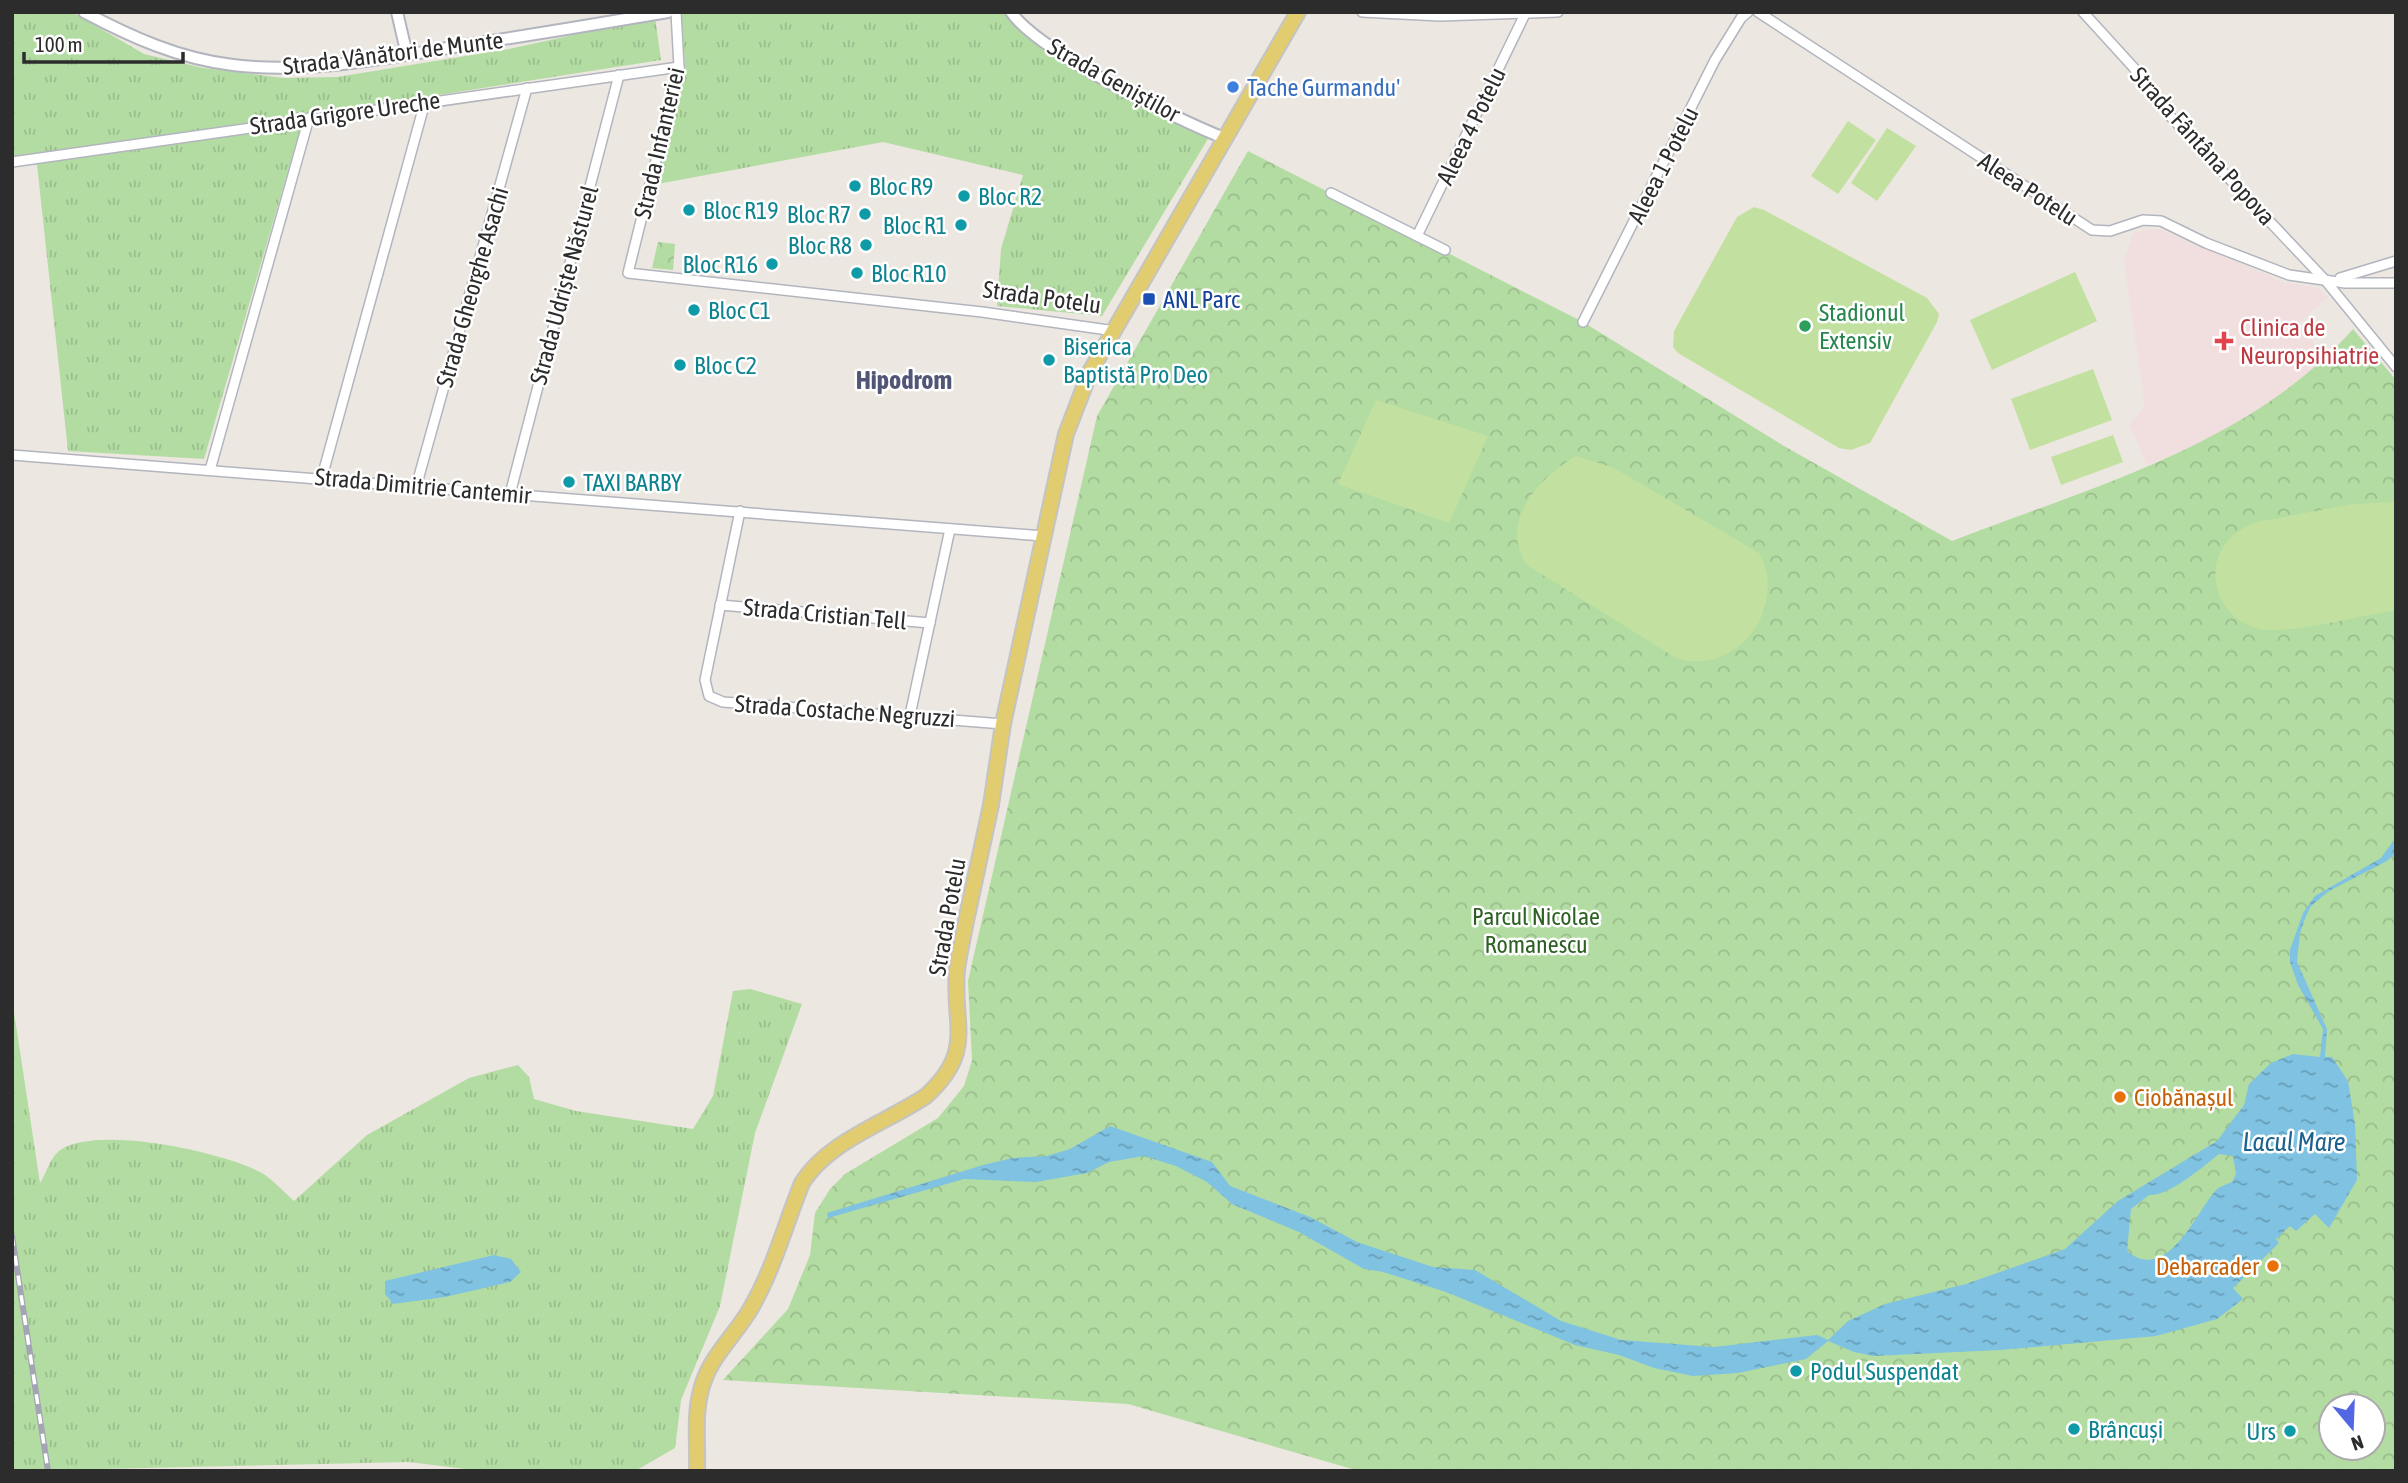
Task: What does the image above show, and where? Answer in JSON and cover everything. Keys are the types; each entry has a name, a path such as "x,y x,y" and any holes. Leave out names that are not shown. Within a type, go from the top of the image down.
{"main road":[{"name":"Strada Potelu","path":"697,1471 698,1415 703,1382 716,1357 749,1311 773,1266 790,1212 811,1169 829,1154 926,1096 938,1085 958,1052 957,971 991,806 1003,724 1073,410 1090,372 1298,12"}],"street":[{"name":"Strada Vânători de Munte","path":"84,12 125,34 177,53 230,65 285,69 407,55 668,12"},
{"path":"397,12 407,55"},
{"name":"Strada Infanteriei","path":"628,273 679,67 676,12"},
{"name":"Strada Geniștilor","path":"1011,12 1047,44 1082,65 1224,138"},
{"path":"1362,12 1440,16 1558,12"},
{"name":"Aleea 1 Potelu","path":"1583,322 1715,60 1741,18 1748,12"},
{"name":"Aleea Potelu","path":"1758,12 2062,214 2092,230 2110,231 2143,220 2161,221 2206,243 2289,275 2325,280"},
{"name":"Strada Fântâna Popova","path":"2083,12 2134,68 2170,116 2325,280 2396,367"},
{"name":"Aleea 4 Potelu","path":"1417,236 1525,15"},
{"name":"Strada Grigore Ureche","path":"12,162 679,67"},
{"name":"Strada Udriște Năsturel","path":"510,494 619,75"},
{"name":"Strada Gheorghe Asachi","path":"416,487 527,88"},
{"path":"322,477 425,102"},
{"path":"210,470 309,118"},
{"path":"1331,192 1445,250"},
{"path":"2325,280 2352,277 2396,261"},
{"name":"Strada Potelu","path":"628,273 982,312 1115,331"},
{"path":"2325,280 2396,283"},
{"name":"Strada Dimitrie Cantemir","path":"12,455 322,477 416,487 1043,536"},
{"name":"Strada Costache Negruzzi","path":"740,511 705,680 709,696 716,701 1003,724"},
{"path":"910,715 950,529"},
{"name":"Strada Cristian Tell","path":"720,605 930,623"}],"shaded area":[{"name":"Clinica de Neuropsihiatrie","path":"2158,229 2284,282 2318,288 2328,297 2298,324 2327,358 2276,398 2205,442 2147,465 2130,425 2145,406 2124,260 2134,232"}],"green space":[{"path":"12,12 72,12 144,54 203,68 284,78 337,77 509,49 655,17 661,60 304,116 204,459 68,451 36,155 12,159"},
{"path":"681,12 1002,12 1024,33 1073,69 1126,98 1209,137 1102,316 997,306 1001,249 1023,175 883,142 652,185 685,63"},
{"path":"1848,121 1876,140 1838,194 1811,176"},
{"path":"1887,128 1916,146 1877,201 1851,183"},
{"name":"Parcul Nicolae Romanescu","path":"1248,151 1583,322 1784,446 1952,541 2113,481 2218,432 2267,403 2312,369 2353,329 2396,380 2396,1471 1359,1471 1128,1404 723,1380 788,1309 810,1255 815,1213 830,1189 845,1174 938,1118 964,1086 972,1060 968,981 1097,416"},
{"name":"Stadionul Extensiv","path":"1754,207 1927,298 1939,314 1870,443 1851,450 1839,448 1678,353 1673,347 1674,331 1737,217"},
{"path":"658,242 675,244 673,270 652,268"},
{"path":"2075,272 2097,321 1992,370 1970,320"},
{"path":"2093,369 2112,420 2030,450 2011,399"},
{"path":"1376,400 1488,436 1449,523 1338,484"},
{"path":"2113,435 2123,462 2061,485 2051,457"},
{"path":"1576,456 1614,468 1759,553 1767,574 1767,595 1762,615 1751,633 1737,648 1718,657 1698,661 1676,658 1527,565 1519,549 1517,532 1520,517 1537,489 1562,465"},
{"path":"2396,502 2396,610 2314,626 2268,630 2246,624 2228,610 2218,590 2216,567 2225,544 2242,529 2257,522 2353,504"},
{"path":"750,989 802,1004 755,1133 720,1306 681,1400 675,1448 635,1471 481,1471 409,1462 12,1471 12,999 40,1183 59,1151 77,1143 129,1141 190,1150 244,1165 262,1173 294,1201 367,1135 469,1078 518,1065 529,1077 534,1099 576,1111 693,1129 713,1096 733,991"}],"water":[{"name":"Lacul Mare","path":"2396,837 2396,853 2387,861 2329,891 2311,906 2300,933 2297,962 2327,1029 2325,1057 2332,1057 2348,1081 2355,1124 2357,1180 2329,1228 2315,1214 2296,1231 2290,1226 2276,1239 2279,1243 2233,1288 2243,1299 2217,1319 2156,1336 2000,1350 1873,1356 1854,1352 1828,1341 1806,1359 1738,1373 1693,1376 1654,1368 1619,1355 1575,1345 1446,1292 1383,1272 1364,1269 1299,1232 1232,1204 1207,1182 1176,1166 1144,1156 1109,1162 1087,1173 1036,1182 964,1179 828,1218 827,1213 983,1165 1013,1158 1047,1156 1070,1149 1110,1126 1212,1162 1230,1186 1310,1217 1357,1242 1433,1267 1475,1270 1561,1321 1621,1340 1714,1347 1817,1335 1828,1340 1848,1321 1885,1304 1966,1284 2065,1249 2118,1201 2217,1141 2244,1105 2249,1084 2271,1063 2293,1054 2320,1057 2323,1029 2298,985 2290,962 2290,950 2303,913 2315,896 2381,858","holes":["2219,1154 2233,1156 2236,1174 2232,1182 2217,1189 2180,1241 2168,1252 2155,1259 2142,1259 2127,1251 2131,1209 2149,1195 2176,1186"]},
{"path":"494,1255 511,1259 521,1272 510,1282 445,1297 393,1304 385,1294 385,1281"}],"railway":[{"path":"12,1236 48,1471"}],"place":[{"name":"Tache Gurmandu'","path":"1233,87"},
{"name":"Bloc R9","path":"855,186"},
{"name":"Bloc R2","path":"964,196"},
{"name":"Bloc R19","path":"689,210"},
{"name":"Bloc R7","path":"865,214"},
{"name":"Bloc R1","path":"961,225"},
{"name":"Bloc R8","path":"866,245"},
{"name":"Bloc R16","path":"772,264"},
{"name":"Bloc R10","path":"857,273"},
{"name":"ANL Parc","path":"1149,299"},
{"name":"Bloc C1","path":"694,310"},
{"name":"Stadionul Extensiv","path":"1805,326"},
{"name":"Clinica de Neuropsihiatrie","path":"2224,341"},
{"name":"Biserica Baptistă Pro Deo","path":"1049,360"},
{"name":"Bloc C2","path":"680,365"},
{"name":"TAXI BARBY","path":"569,482"},
{"name":"Ciobănașul","path":"2120,1097"},
{"name":"Debarcader","path":"2273,1266"},
{"name":"Podul Suspendat","path":"1796,1371"},
{"name":"Brâncuși","path":"2074,1429"},
{"name":"Urs","path":"2290,1431"}],"district":[{"name":"Hipodrom","path":"904,380"}]}
